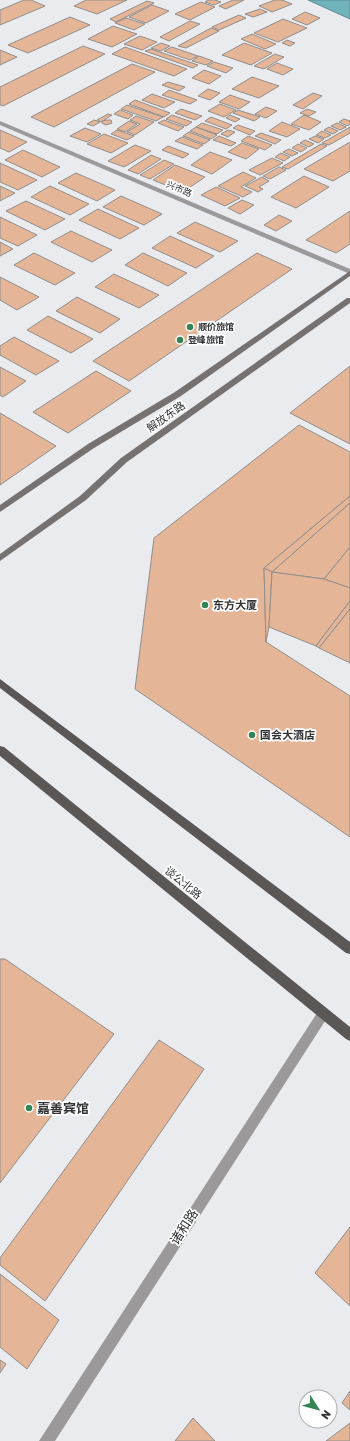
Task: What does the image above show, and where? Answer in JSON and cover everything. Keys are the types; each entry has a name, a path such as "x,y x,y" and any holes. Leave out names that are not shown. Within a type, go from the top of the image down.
{"main road":[{"name":"解放东路","path":"0,510 91,446 178,394 350,273"},
{"name":"解放东路","path":"0,558 84,498 124,460 350,300"},
{"path":"0,683 350,949"},
{"name":"谈公北路","path":"0,750 350,1035"}],"street":[{"name":"兴市路","path":"0,124 350,273"},
{"name":"诸和路","path":"46,1441 323,1014"}],"water":[{"path":"308,0 350,0 350,19"}],"building":[{"path":"24,0 31,0 45,6 0,25 0,10"},
{"path":"86,0 127,0 97,14 74,6"},
{"path":"208,0 221,2 214,5 205,2"},
{"path":"233,0 244,0 226,9 219,6"},
{"path":"275,0 282,0 292,4 272,12 259,6"},
{"path":"147,1 154,3 116,22 110,19"},
{"path":"201,2 215,7 190,20 175,14"},
{"path":"152,5 169,11 146,23 129,17"},
{"path":"260,9 267,12 253,17 245,14"},
{"path":"305,12 320,18 307,25 292,19"},
{"path":"239,15 246,18 219,30 212,27"},
{"path":"70,17 90,25 28,53 8,45"},
{"path":"126,18 145,24 134,30 115,23"},
{"path":"283,19 307,28 278,42 254,33"},
{"path":"190,21 200,24 169,41 160,37"},
{"path":"113,26 137,34 112,47 88,39"},
{"path":"211,28 219,31 186,48 178,46"},
{"path":"252,34 276,44 265,49 241,39"},
{"path":"140,36 157,42 142,50 124,44"},
{"path":"287,40 295,43 290,46 282,43"},
{"path":"161,43 170,46 161,51 151,48"},
{"path":"244,43 272,53 251,65 222,55"},
{"path":"83,46 105,54 3,106 0,105 0,87"},
{"path":"125,47 187,69 174,76 112,54"},
{"path":"172,47 198,56 190,60 164,51"},
{"path":"151,49 198,65 193,68 145,51"},
{"path":"0,50 17,57 0,65"},
{"path":"275,54 284,57 264,69 254,66"},
{"path":"199,56 213,61 206,65 192,61"},
{"path":"214,62 233,68 226,73 207,66"},
{"path":"277,63 293,69 283,75 267,69"},
{"path":"132,64 155,72 54,127 31,117"},
{"path":"204,70 221,76 209,84 192,78"},
{"path":"252,77 279,86 259,98 232,89"},
{"path":"168,82 185,87 179,91 162,85"},
{"path":"208,89 220,93 210,100 198,96"},
{"path":"169,90 197,100 190,104 162,95"},
{"path":"313,93 322,96 303,109 293,105"},
{"path":"152,94 175,102 164,108 142,100"},
{"path":"230,95 250,102 239,109 219,102"},
{"path":"135,100 170,113 164,117 129,104"},
{"path":"220,104 236,110 224,117 208,111"},
{"path":"127,105 163,117 156,121 121,109"},
{"path":"266,107 277,111 266,118 255,114"},
{"path":"181,109 202,116 195,120 175,113"},
{"path":"307,109 316,112 309,116 300,113"},
{"path":"120,110 133,115 128,119 114,114"},
{"path":"238,110 260,117 254,121 233,113"},
{"path":"108,114 112,115 101,122 97,120"},
{"path":"172,115 192,122 186,126 166,119"},
{"path":"230,115 240,119 235,122 226,118"},
{"path":"304,115 321,122 309,130 291,124"},
{"path":"136,116 154,122 135,135 127,132 140,124 130,120"},
{"path":"211,117 232,125 226,129 205,121"},
{"path":"344,119 350,121 350,124 347,126 339,122"},
{"path":"94,120 100,122 93,126 87,124"},
{"path":"111,120 112,123 106,125 102,123 102,121"},
{"path":"164,120 184,127 178,131 158,123"},
{"path":"129,121 137,124 125,132 117,129"},
{"path":"282,122 300,129 287,137 269,131"},
{"path":"202,123 223,130 217,134 196,127"},
{"path":"337,123 346,127 340,130 331,126"},
{"path":"238,125 255,131 250,135 233,128"},
{"path":"196,127 217,135 211,139 190,131"},
{"path":"329,127 338,131 333,134 324,130"},
{"path":"350,127 350,133 329,145 322,143"},
{"path":"85,128 101,134 87,142 70,136"},
{"path":"0,130 27,142 9,152 0,148"},
{"path":"117,130 134,136 127,140 111,134"},
{"path":"228,130 235,132 228,137 221,134"},
{"path":"322,131 331,135 325,138 316,135"},
{"path":"189,132 210,140 204,144 183,136"},
{"path":"261,133 281,140 275,144 255,136"},
{"path":"104,134 128,143 111,153 87,144"},
{"path":"219,136 236,143 231,146 213,140"},
{"path":"248,136 272,145 265,150 241,141"},
{"path":"315,136 324,139 318,143 309,139"},
{"path":"182,137 203,145 197,149 175,141"},
{"path":"305,140 314,144 309,147 300,143"},
{"path":"350,142 350,171 333,181 304,169"},
{"path":"242,143 259,149 246,159 228,152"},
{"path":"298,144 307,148 301,152 292,148"},
{"path":"321,144 327,146 288,169 282,167"},
{"path":"135,145 151,151 124,167 108,161"},
{"path":"168,146 189,154 183,158 162,150"},
{"path":"289,149 298,153 292,156 283,152"},
{"path":"23,150 60,167 42,177 5,160"},
{"path":"210,152 232,160 212,174 191,165"},
{"path":"281,153 290,157 284,161 275,157"},
{"path":"151,155 161,159 138,174 128,170"},
{"path":"272,158 283,163 260,175 249,170"},
{"path":"164,160 174,164 150,179 140,175"},
{"path":"0,163 37,180 18,190 0,182"},
{"path":"175,165 205,177 183,192 153,180"},
{"path":"279,167 286,170 270,179 263,176"},
{"path":"243,172 256,178 241,187 252,192 243,197 218,186"},
{"path":"76,173 115,190 97,201 58,183"},
{"path":"304,176 329,187 296,208 271,197"},
{"path":"262,177 269,181 259,187 263,189 258,192 245,186"},
{"path":"0,186 15,193 0,201"},
{"path":"50,186 89,204 70,215 31,197"},
{"path":"216,187 240,198 225,206 201,195"},
{"path":"121,196 162,214 144,225 103,207"},
{"path":"242,200 254,205 240,214 228,208"},
{"path":"26,201 65,219 45,230 6,211"},
{"path":"98,209 139,228 120,239 79,220"},
{"path":"350,211 350,244 336,253 306,240"},
{"path":"279,215 292,221 276,231 264,225"},
{"path":"0,217 37,235 18,246 0,238"},
{"path":"195,222 238,241 220,252 177,233"},
{"path":"71,231 112,250 92,262 51,242"},
{"path":"170,236 214,256 196,268 152,248"},
{"path":"0,242 13,249 0,256"},
{"path":"34,253 75,273 55,285 14,265"},
{"path":"143,253 187,273 168,286 125,265"},
{"path":"257,253 292,269 129,381 93,361"},
{"path":"114,274 159,295 139,308 95,287"},
{"path":"0,277 39,297 17,310 0,300"},
{"path":"77,297 120,319 100,333 56,311"},
{"path":"48,316 93,339 71,353 27,330"},
{"path":"14,337 59,361 36,375 0,355 0,346"},
{"path":"350,366 350,444 290,413"},
{"path":"0,367 26,381 3,397 0,395"},
{"path":"96,371 131,391 68,433 33,412"},
{"path":"0,413 56,446 0,485"},
{"name":"东方大厦","path":"299,425 350,452 350,496 264,568 266,642 350,696 350,837 135,689 154,538"},
{"path":"350,496 350,503 272,572 264,568"},
{"path":"350,503 350,547 324,579 272,572"},
{"path":"350,547 350,588 324,579"},
{"path":"264,568 272,572 269,627 266,642"},
{"path":"272,572 324,579 350,588 350,601 316,646 269,627"},
{"path":"350,601 350,609 319,648 316,646"},
{"path":"350,609 350,663 319,648"},
{"name":"嘉善宾馆","path":"0,959 5,959 114,1034 0,1183"},
{"path":"159,1040 204,1069 45,1301 0,1265 0,1258"},
{"path":"350,1227 350,1306 315,1273"},
{"path":"0,1274 59,1320 27,1369 0,1347"},
{"path":"0,1360 6,1364 0,1373"},
{"path":"350,1391 350,1410 342,1403"},
{"path":"193,1418 215,1441 175,1441"},
{"path":"350,1423 350,1441 326,1441"}],"place":[{"name":"顺价旅馆","path":"190,327"},
{"name":"登峰旅馆","path":"180,340"},
{"name":"东方大厦","path":"205,605"},
{"name":"国会大酒店","path":"252,735"},
{"name":"嘉善宾馆","path":"29,1108"}]}
